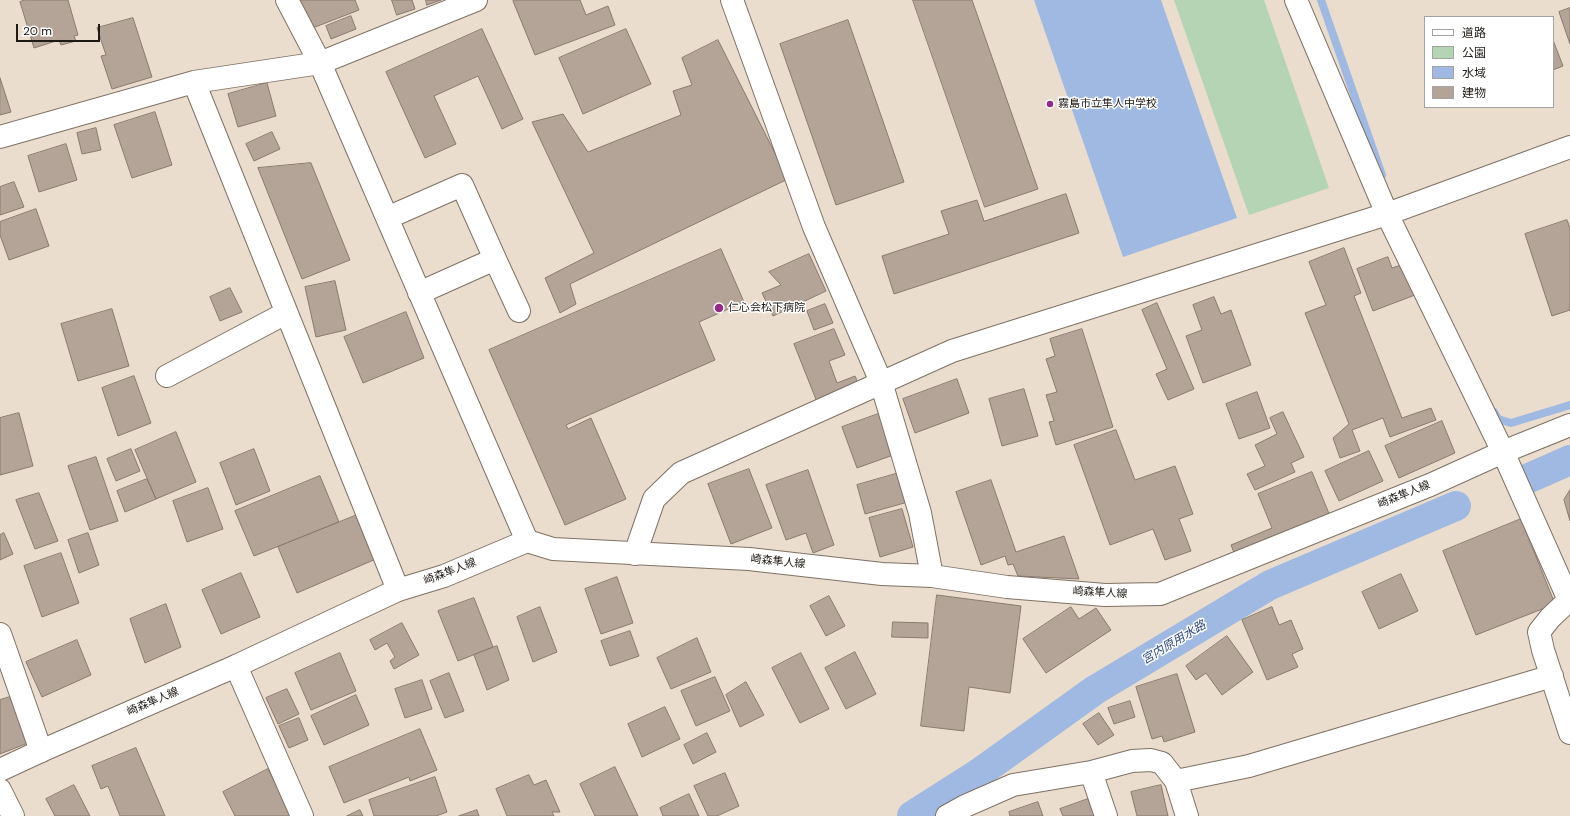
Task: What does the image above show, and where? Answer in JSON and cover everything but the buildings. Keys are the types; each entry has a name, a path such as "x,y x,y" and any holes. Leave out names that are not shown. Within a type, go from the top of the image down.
{"street":[{"path":"287,0 320,63 527,540"},
{"path":"0,137 194,82 320,63 476,0"},
{"path":"732,0 814,227 881,382 920,513 932,576"},
{"path":"1296,0 1387,214 1503,452 1570,600 1550,618 1539,632 1543,650 1570,733"},
{"path":"194,82 398,590"},
{"path":"635,554 654,499 681,473 952,351 1387,214 1570,147"},
{"path":"387,218 462,185 519,311"},
{"path":"420,293 495,260"},
{"path":"167,376 286,313"},
{"name":"崎森隼人線","path":"0,770 236,666 398,590 444,576 527,540 553,549 635,554 749,558 882,574 932,576 1007,587 1105,595 1160,594 1430,485 1503,452 1570,425"},
{"path":"0,634 41,751"},
{"path":"236,666 302,816"},
{"path":"1176,780 1248,766 1552,676"},
{"path":"960,813 1013,785 1091,772 1132,761 1151,760 1162,763 1176,780 1187,816"},
{"path":"1091,772 1106,816"},
{"path":"0,790 13,816"}],"green space":[{"path":"1174,0 1264,0 1329,188 1249,215"}],"water":[{"path":"1034,0 1161,0 1237,218 1123,257"}],"waterway":[{"path":"1321,0 1382,175"},
{"path":"1494,412 1498,419 1511,423 1570,405"},
{"name":"宮内原用水路","path":"1527,479 1570,460"},
{"name":"宮内原用水路","path":"912,816 978,774 1095,690 1270,585 1456,506"}],"place":[{"name":"霧島市立隼人中学校","path":"1050,104"},
{"name":"仁心会松下病院","path":"719,308"}]}
